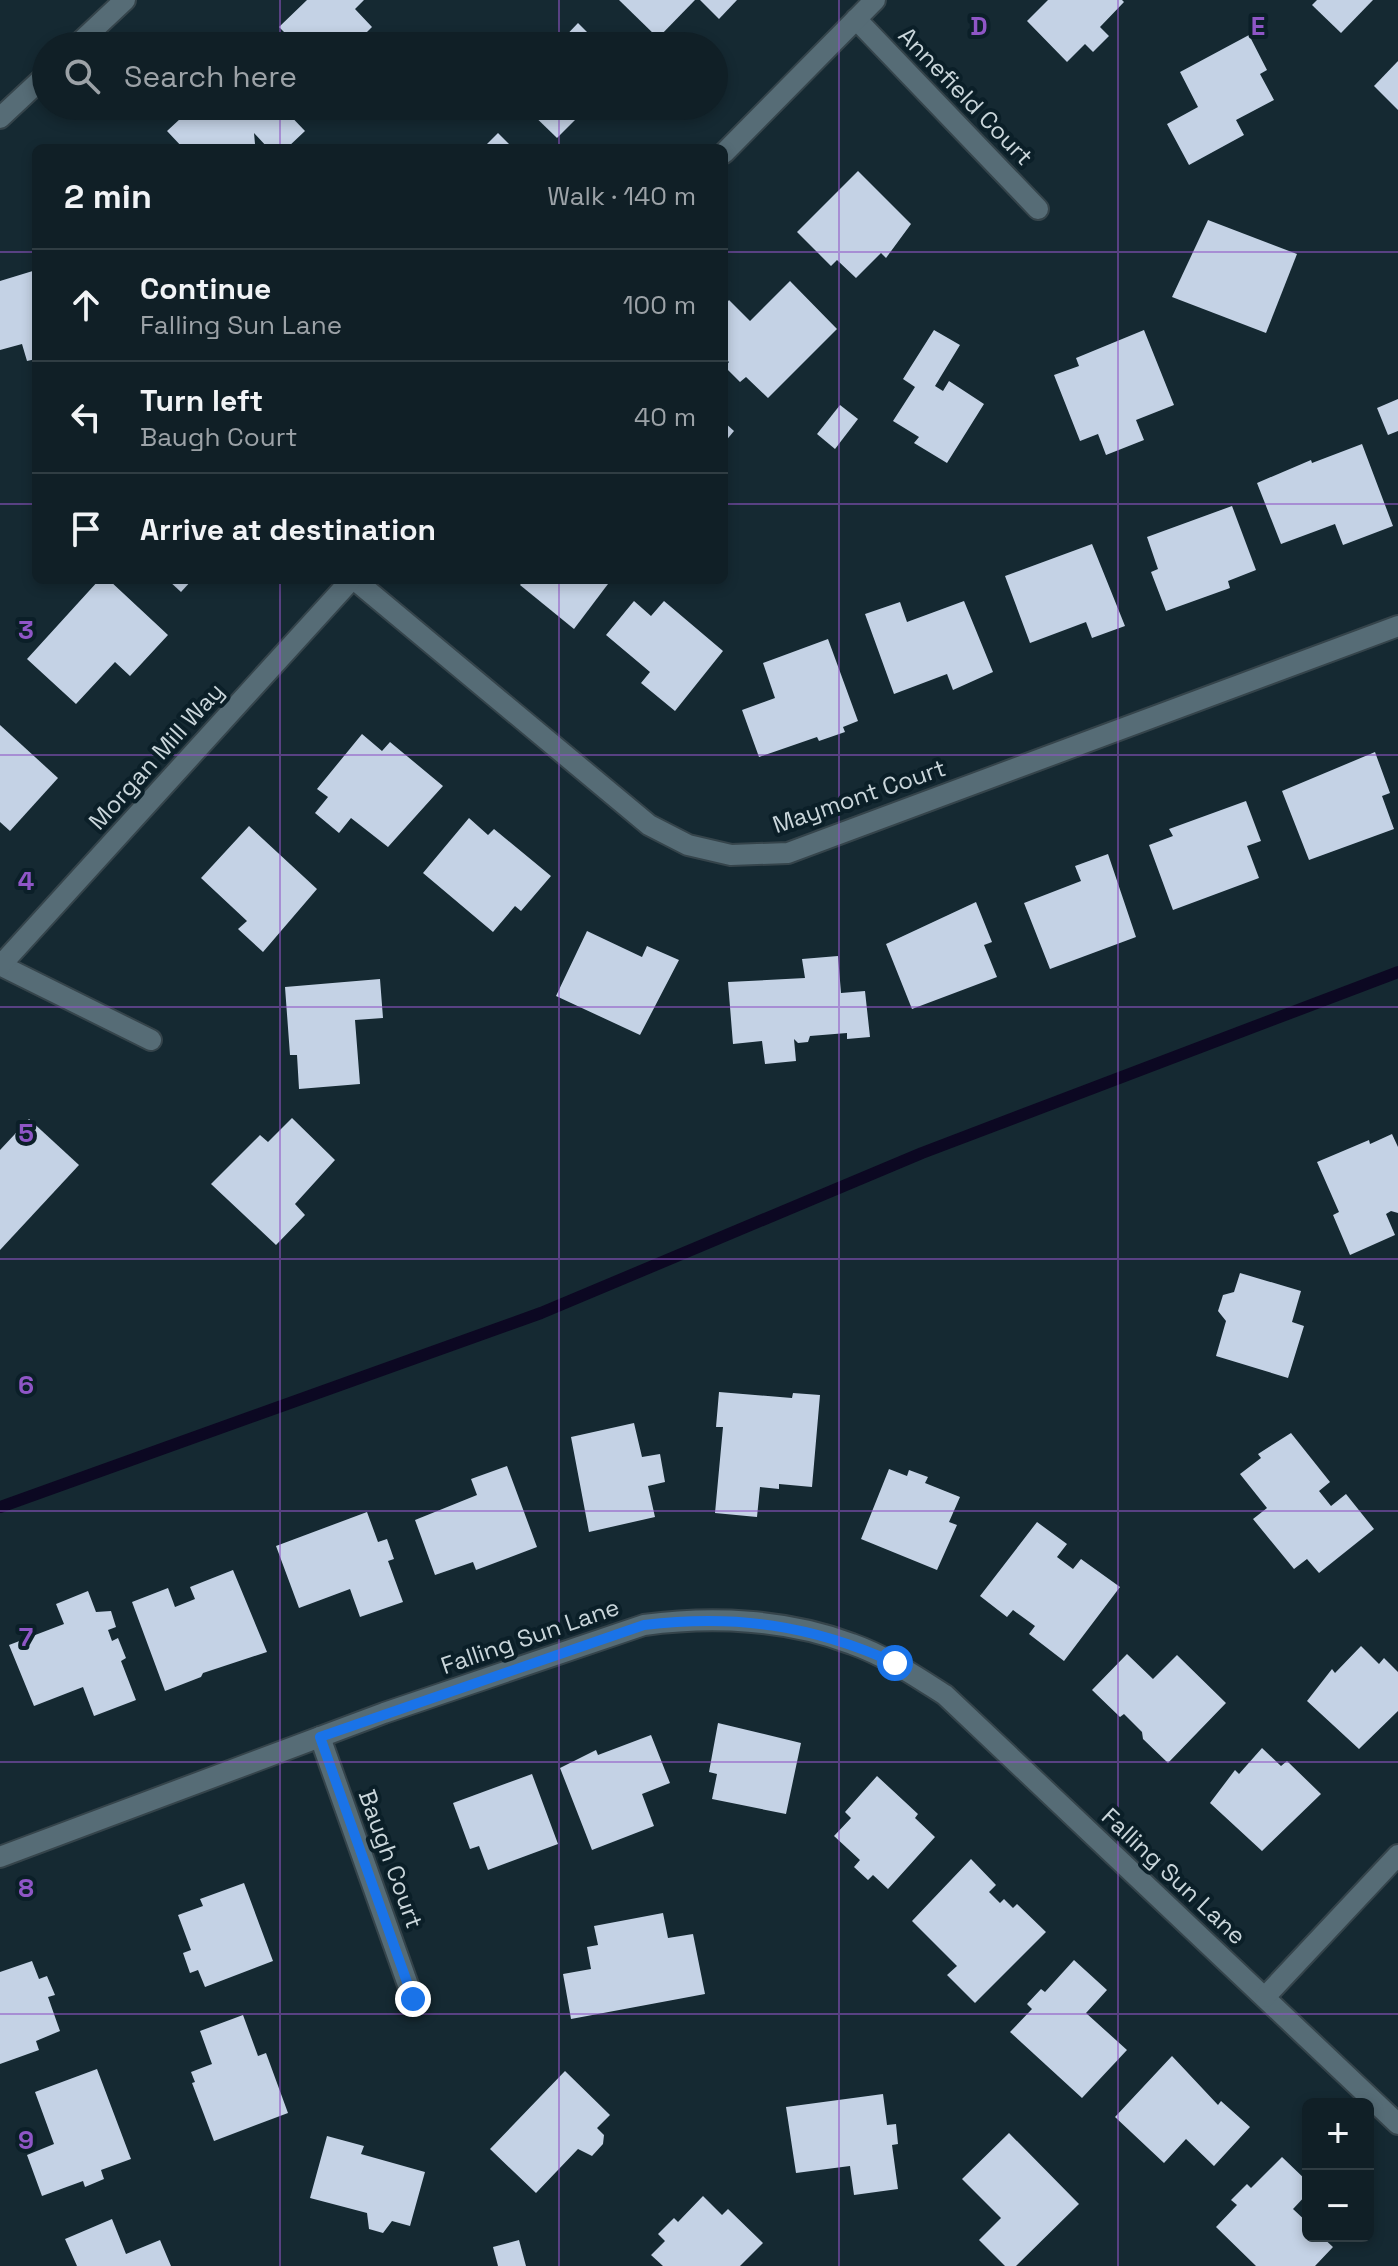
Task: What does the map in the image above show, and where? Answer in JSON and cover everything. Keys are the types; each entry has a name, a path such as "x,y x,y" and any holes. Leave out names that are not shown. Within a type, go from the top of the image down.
{"street":[{"path":"91,32 125,0"},
{"path":"728,149 875,0"},
{"name":"Annefield Court","path":"856,19 1038,209"},
{"path":"0,118 32,88"},
{"name":"Morgan Mill Way","path":"0,966 349,584"},
{"name":"Maymont Court","path":"358,584 649,825 688,845 731,855 788,853 1398,626"},
{"path":"0,966 151,1040"},
{"name":"Falling Sun Lane","path":"0,1857 320,1737 644,1625 671,1621 740,1621 807,1630 852,1644 895,1663 945,1695 1398,2124"},
{"name":"Baugh Court","path":"320,1737 413,1999"},
{"path":"1265,1997 1398,1855"}],"building":[{"path":"307,0 364,0 355,9 372,27 367,32 284,32 279,27"},
{"path":"619,0 695,0 664,32 652,32"},
{"path":"700,0 737,0 719,19"},
{"path":"1048,0 1124,2 1100,27 1109,36 1093,52 1085,44 1067,62 1027,21"},
{"path":"1317,0 1373,0 1341,33 1312,5"},
{"path":"578,23 587,32 569,32"},
{"path":"1249,35 1267,70 1260,74 1274,100 1236,120 1244,135 1189,165 1167,124 1198,107 1180,72"},
{"path":"1398,61 1398,110 1374,86"},
{"path":"179,120 294,120 305,131 291,144 264,144 254,133 255,144 179,144 167,131"},
{"path":"538,120 575,120 557,138"},
{"path":"498,133 509,144 487,144"},
{"path":"858,171 911,224 886,258 881,253 856,278 837,260 831,266 797,232"},
{"path":"1208,220 1297,254 1266,333 1172,297"},
{"path":"32,271 32,360 27,361 22,344 0,350 0,281"},
{"path":"790,281 837,329 768,398 746,377 740,382 728,370 729,300 750,321"},
{"path":"934,330 960,345 935,386 943,391 949,381 984,404 947,463 914,443 919,437 893,421 915,387 903,379"},
{"path":"1144,330 1174,405 1136,420 1144,440 1106,455 1098,434 1080,441 1054,375 1079,366 1076,358"},
{"path":"1398,399 1398,431 1388,435 1377,408"},
{"path":"840,405 858,419 835,449 817,434"},
{"path":"1362,444 1393,526 1343,545 1335,524 1281,544 1257,483 1311,460 1312,463"},
{"path":"1232,506 1256,570 1228,581 1230,588 1166,611 1151,572 1158,569 1147,537"},
{"path":"1092,544 1125,626 1092,638 1086,622 1030,643 1005,576"},
{"path":"95,584 113,584 168,635 130,676 115,662 76,704 27,659"},
{"path":"172,584 188,584 181,592"},
{"path":"521,584 608,584 574,629"},
{"path":"634,601 651,616 664,601 723,651 675,711 641,683 650,672 606,635"},
{"path":"964,601 993,672 953,690 947,674 894,694 865,614 900,602 907,622"},
{"path":"828,639 858,721 843,727 845,732 819,741 817,737 759,757 742,710 775,698 763,663"},
{"path":"0,725 58,778 10,831 0,822"},
{"path":"362,734 382,751 390,742 443,786 388,847 351,818 339,833 315,813 328,797 317,789"},
{"path":"1375,752 1390,793 1382,796 1394,829 1309,860 1282,791"},
{"path":"1246,801 1261,841 1247,846 1259,878 1173,910 1149,845 1173,836 1169,829"},
{"path":"469,818 488,835 494,829 551,876 521,911 515,906 493,932 423,873"},
{"path":"249,826 317,889 263,952 238,929 247,921 201,878"},
{"path":"1108,854 1136,937 1050,969 1024,903 1081,881 1075,866"},
{"path":"976,902 992,942 984,945 997,977 912,1009 886,944"},
{"path":"587,931 642,957 647,946 679,960 640,1035 556,996"},
{"path":"838,956 841,993 865,991 870,1037 847,1039 847,1033 810,1036 808,1042 798,1043 794,1039 796,1061 765,1064 762,1041 733,1044 728,982 805,978 802,959"},
{"path":"380,979 383,1018 355,1020 360,1084 299,1089 297,1055 290,1055 285,987"},
{"path":"292,1118 335,1160 295,1204 305,1215 276,1245 211,1184 260,1135 268,1142"},
{"path":"29,1119 79,1165 0,1250 0,1150"},
{"path":"1392,1134 1398,1147 1398,1213 1391,1211 1386,1214 1395,1235 1350,1255 1333,1215 1339,1212 1317,1162 1369,1140 1370,1144"},
{"path":"1240,1273 1301,1291 1292,1322 1304,1326 1288,1378 1216,1356 1226,1321 1218,1311 1223,1295 1234,1292"},
{"path":"719,1392 792,1398 793,1393 820,1395 812,1487 779,1484 779,1489 760,1487 757,1517 715,1513 723,1427 716,1427"},
{"path":"634,1423 642,1457 660,1454 665,1482 648,1486 655,1517 589,1532 571,1437"},
{"path":"1291,1433 1330,1482 1319,1491 1331,1506 1346,1494 1374,1529 1319,1573 1307,1559 1294,1569 1253,1519 1267,1508 1240,1474 1261,1458 1258,1454"},
{"path":"507,1466 537,1547 476,1570 473,1562 435,1575 415,1520 477,1495 471,1479"},
{"path":"889,1469 907,1476 909,1470 928,1477 925,1483 960,1497 949,1522 957,1525 937,1570 861,1539"},
{"path":"367,1512 378,1542 387,1539 394,1559 388,1561 403,1602 360,1617 350,1589 299,1608 276,1546"},
{"path":"1037,1522 1067,1544 1057,1557 1073,1569 1081,1559 1120,1587 1064,1661 1029,1634 1035,1626 1013,1610 1007,1617 980,1596"},
{"path":"233,1570 267,1652 203,1673 201,1677 165,1691 132,1602 168,1588 175,1607 195,1599 190,1587"},
{"path":"88,1591 96,1612 111,1611 116,1627 108,1630 112,1641 118,1638 126,1658 121,1661 136,1700 94,1716 83,1687 34,1706 9,1645 64,1624 56,1604"},
{"path":"1361,1646 1379,1664 1384,1658 1398,1672 1398,1711 1359,1749 1307,1701 1332,1669 1335,1673"},
{"path":"1127,1654 1153,1679 1177,1655 1226,1703 1168,1763 1143,1739 1142,1732 1124,1714 1120,1717 1092,1690"},
{"path":"718,1723 801,1743 786,1814 712,1799 717,1774 709,1772"},
{"path":"651,1735 670,1783 642,1794 654,1826 592,1850 560,1768 596,1750 598,1755"},
{"path":"1262,1748 1281,1766 1287,1761 1321,1794 1262,1851 1210,1803 1235,1770 1239,1774"},
{"path":"532,1774 558,1844 488,1870 479,1846 470,1849 453,1803"},
{"path":"877,1776 918,1814 915,1818 935,1837 888,1889 873,1875 868,1880 854,1867 860,1860 834,1836 851,1818 845,1812"},
{"path":"971,1859 996,1885 989,1892 1000,1903 1004,1899 1013,1908 1017,1904 1046,1932 975,2003 947,1975 957,1966 912,1921"},
{"path":"244,1883 273,1961 205,1987 198,1970 190,1973 183,1953 191,1950 178,1915 203,1906 200,1899"},
{"path":"663,1913 668,1938 693,1934 705,1994 571,2019 563,1974 591,1969 587,1947 598,1945 594,1926"},
{"path":"1074,1960 1107,1990 1086,2013 1127,2050 1082,2098 1010,2032 1032,2009 1027,2004 1041,1989 1045,1992"},
{"path":"32,1961 39,1979 47,1976 55,1995 48,1997 60,2031 36,2041 39,2050 0,2064 0,1972"},
{"path":"243,2015 258,2056 266,2053 288,2113 214,2141 192,2083 195,2082 191,2072 212,2064 200,2031"},
{"path":"1172,2056 1218,2105 1221,2101 1250,2127 1214,2166 1186,2139 1164,2163 1115,2117"},
{"path":"97,2069 131,2159 101,2170 104,2179 85,2187 83,2181 42,2196 27,2155 54,2144 35,2092"},
{"path":"565,2071 610,2115 597,2128 604,2135 603,2144 592,2156 578,2149 536,2193 490,2149"},
{"path":"883,2094 887,2125 896,2124 898,2144 892,2145 898,2189 854,2195 850,2166 796,2173 786,2107"},
{"path":"1009,2133 1079,2204 1016,2266 1005,2266 979,2240 1001,2218 962,2179"},
{"path":"327,2136 364,2146 361,2154 425,2172 410,2226 392,2221 383,2233 369,2229 367,2213 310,2198"},
{"path":"1282,2157 1302,2176 1302,2199 1293,2209 1302,2217 1302,2242 1328,2242 1333,2247 1315,2266 1256,2266 1216,2227 1237,2205 1231,2200 1247,2184 1251,2188"},
{"path":"703,2196 722,2215 728,2209 763,2243 740,2266 663,2266 651,2255 665,2241 658,2234 674,2218 678,2222"},
{"path":"112,2219 126,2254 160,2240 171,2266 77,2266 65,2239"},
{"path":"519,2240 526,2266 498,2266 493,2247"}],"waterway":[{"path":"0,1507 541,1313 922,1153 1398,972"}],"route":[{"path":"413,1999 320,1737 644,1625 671,1621 740,1621 807,1630 852,1644 895,1663"}]}
